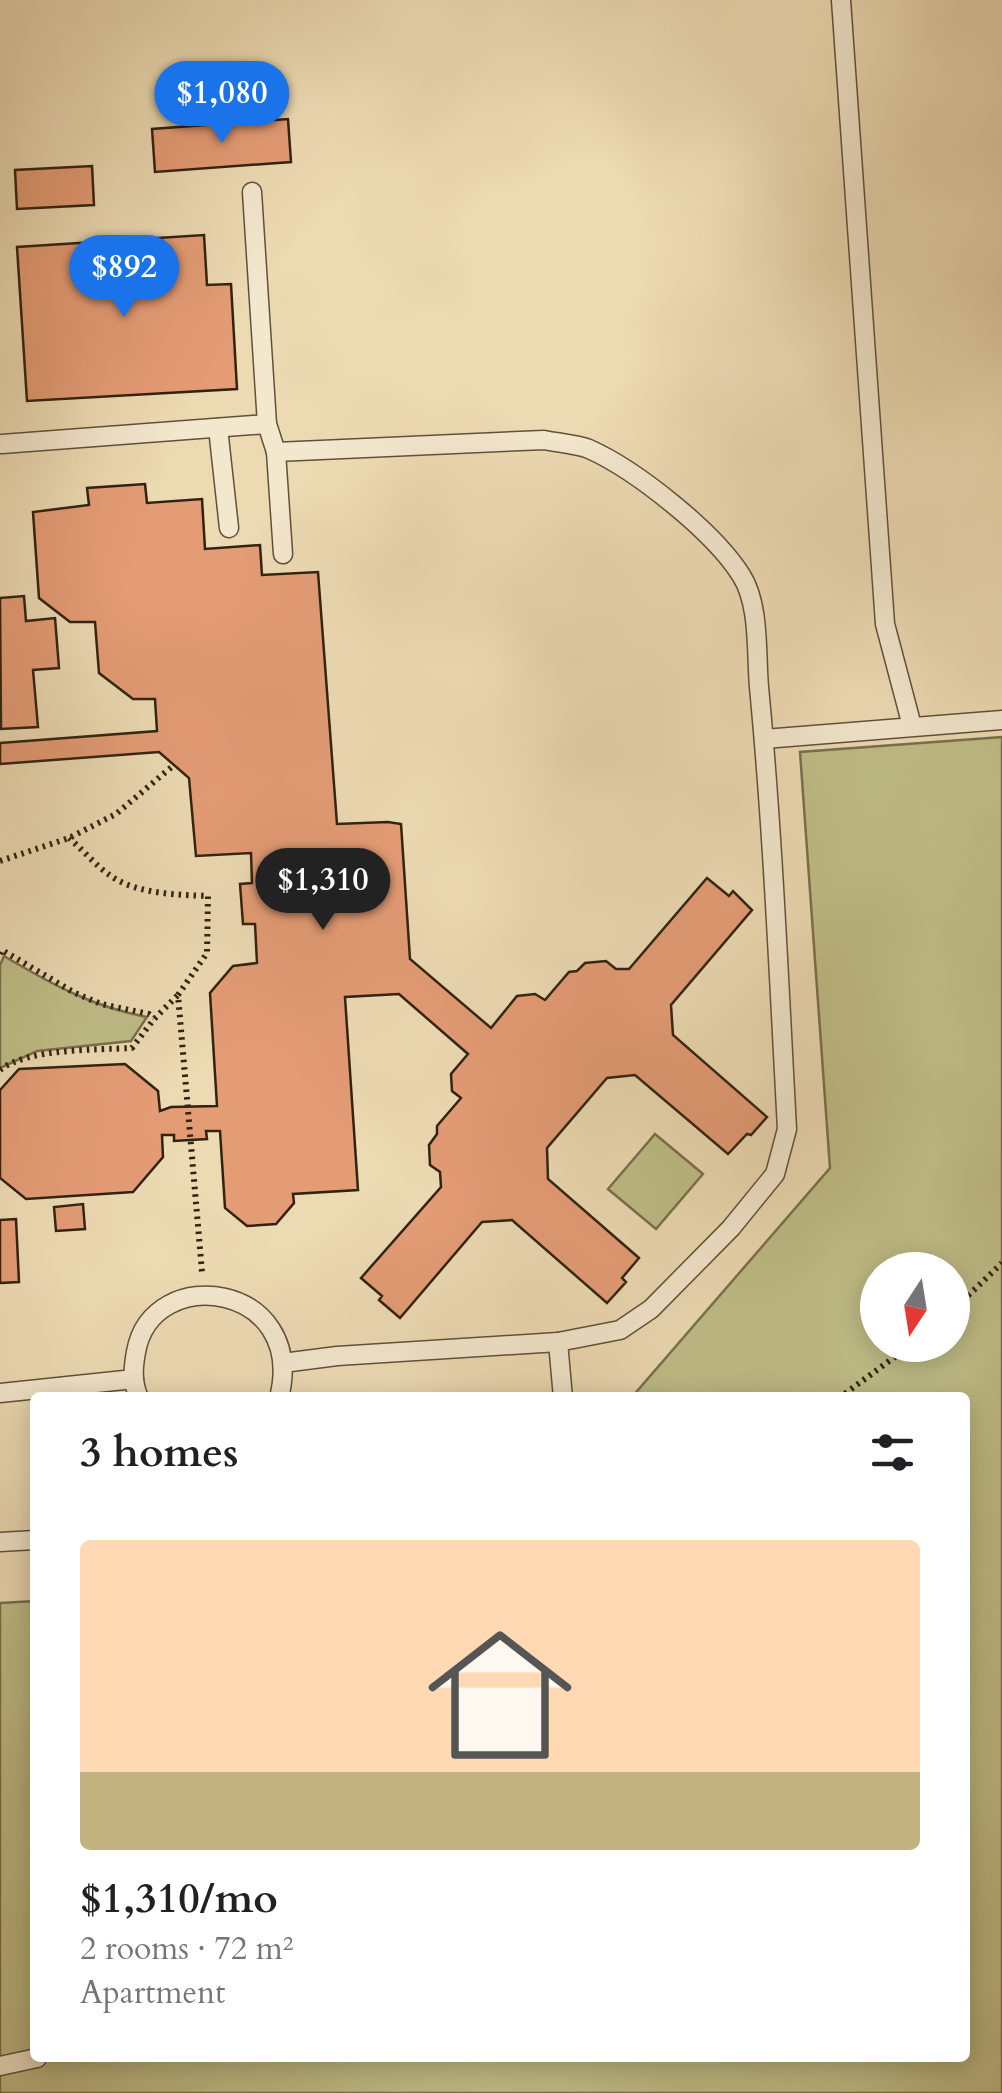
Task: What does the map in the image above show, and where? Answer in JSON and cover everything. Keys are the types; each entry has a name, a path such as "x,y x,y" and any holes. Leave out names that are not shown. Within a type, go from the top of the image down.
{"lane":[{"path":"841,0 885,624 912,726"},
{"path":"252,192 267,424 276,452 283,554"},
{"path":"2,444 267,424"},
{"path":"218,428 229,528"},
{"path":"276,452 544,440 586,448 633,474 708,536 742,576 752,606 764,739 787,1129 774,1174 731,1228 651,1308 620,1330 558,1342 283,1363"},
{"path":"764,739 1002,720"},
{"path":"0,1393 136,1388 137,1343 150,1321 171,1304 203,1294 229,1297 253,1308 270,1327 282,1350 280,1392"},
{"path":"558,1342 562,1392"},
{"path":"0,1542 30,1540"},
{"path":"0,2066 30,2059"}],"path":[{"path":"1,862 68,838 116,814 174,765"},
{"path":"0,1070 10,1063 44,1055 132,1048 154,1018 178,995 207,953 208,896 164,892 112,877 68,838"},
{"path":"0,954 2,950 74,993 154,1018"},
{"path":"178,995 203,1294"},
{"path":"970,1294 1002,1263"},
{"path":"847,1392 888,1362"}],"shaded area":[{"path":"1002,737 1002,2093 0,2093 0,1603 30,1601 30,2062 970,2062 970,1392 636,1392 830,1168 800,752"},
{"path":"4,956 73,993 147,1017 131,1041 37,1051 0,1068 0,965"},
{"path":"655,1134 703,1174 656,1229 608,1189"}],"building":[{"path":"288,119 291,162 155,172 152,129"},
{"path":"92,166 94,205 17,209 15,170"},
{"path":"204,235 207,285 231,284 237,389 27,401 17,247"},
{"path":"145,484 147,503 202,499 205,549 260,545 262,575 318,572 337,824 401,824 410,959 491,1028 517,996 535,994 545,1000 569,972 577,971 585,963 606,961 616,969 629,969 707,878 729,896 733,891 752,910 671,1005 673,1035 767,1117 728,1154 635,1075 607,1078 547,1148 548,1179 639,1258 622,1278 626,1282 607,1303 512,1220 482,1222 400,1318 361,1278 441,1187 440,1172 430,1165 429,1145 437,1134 437,1126 461,1098 452,1091 451,1074 468,1054 399,994 345,997 358,1190 293,1194 294,1203 276,1224 247,1226 225,1208 220,1131 206,1131 207,1139 174,1141 174,1135 162,1135 163,1157 133,1192 26,1199 0,1178 0,1090 19,1069 125,1064 158,1091 160,1111 171,1107 217,1106 210,993 233,966 257,963 255,924 243,924 240,884 252,883 251,853 196,856 189,778 159,752 0,764 0,743 157,731 155,699 133,699 99,673 95,622 70,622 39,598 33,512 89,505 87,488"},
{"path":"24,596 26,621 55,618 59,668 33,670 38,727 1,729 0,598"},
{"path":"83,1204 85,1229 56,1231 54,1207"},
{"path":"16,1219 19,1282 0,1283 0,1220"}]}
